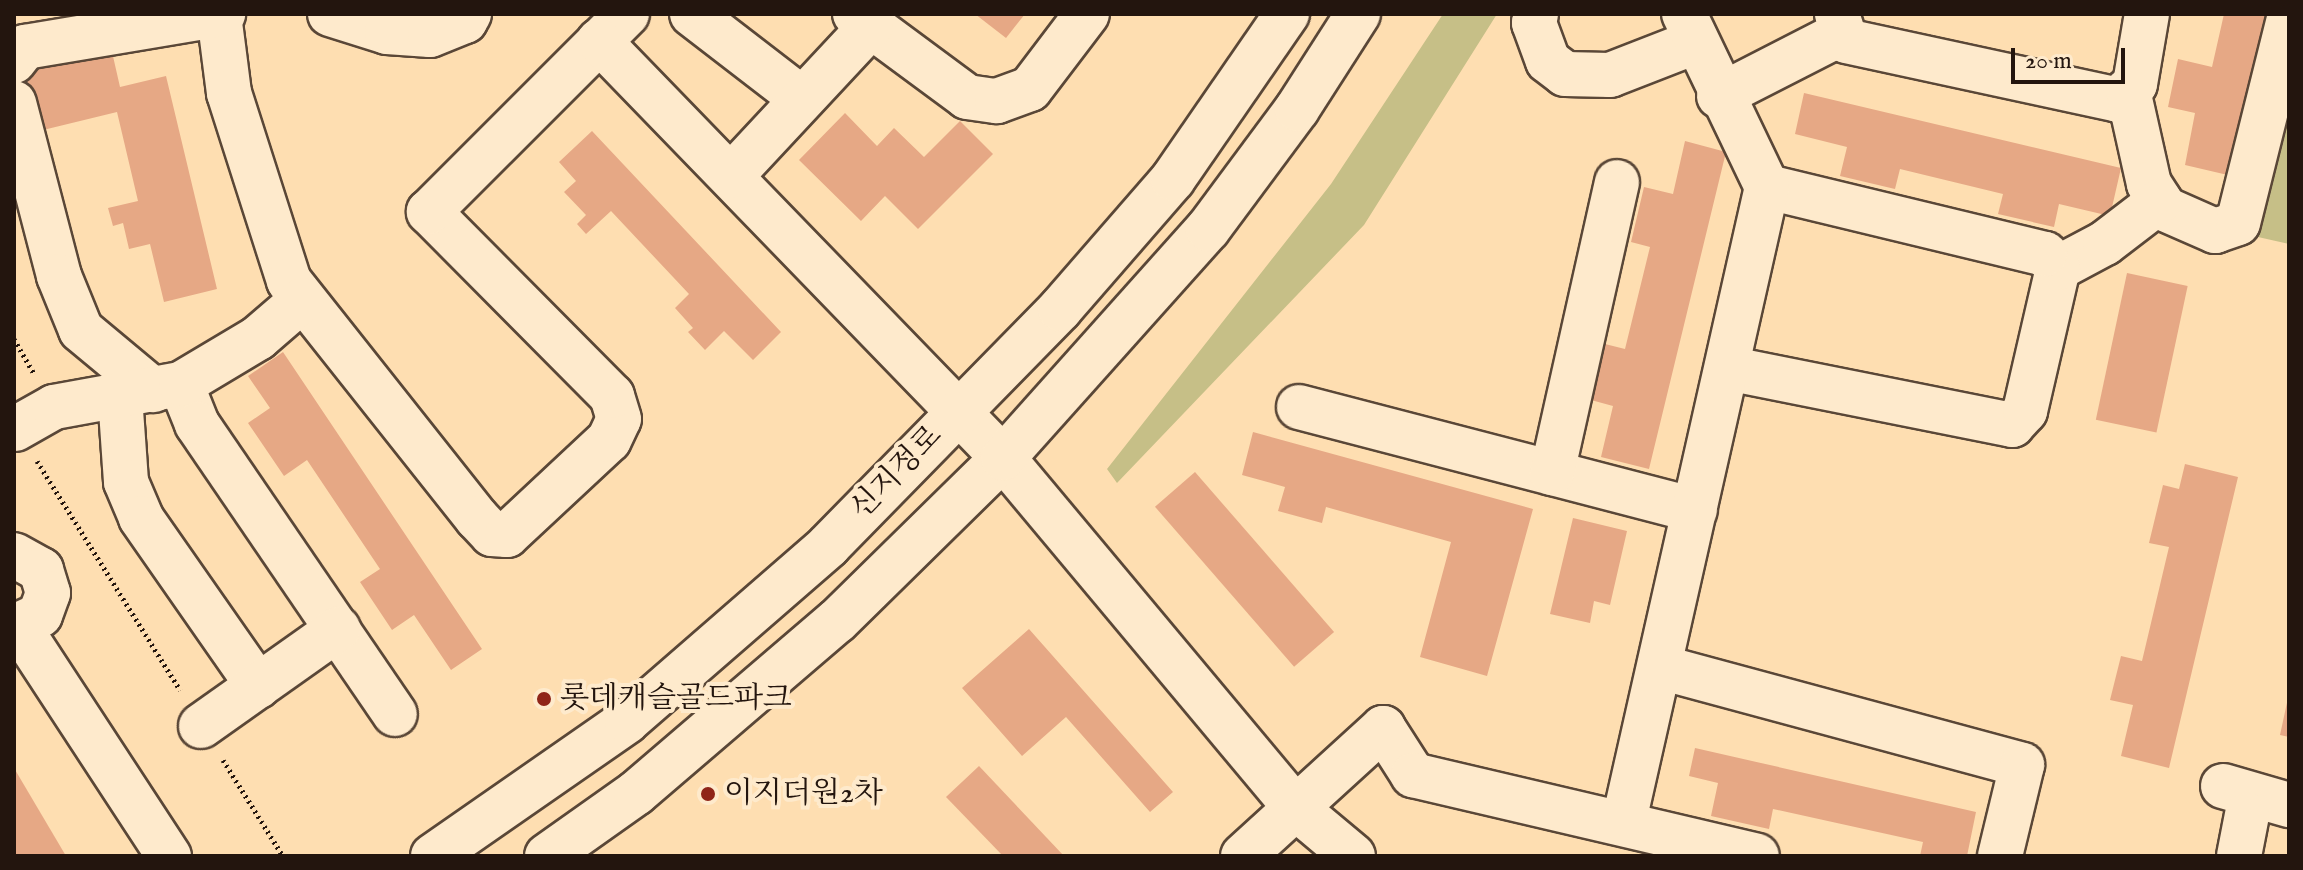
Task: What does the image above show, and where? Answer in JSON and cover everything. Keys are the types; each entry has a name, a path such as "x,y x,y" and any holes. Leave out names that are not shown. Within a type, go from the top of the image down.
{"street":[{"path":"330,14 387,32 430,35 465,21 469,14"},
{"path":"692,14 801,98"},
{"path":"731,176 801,98 863,20 967,97 997,101 1030,89 1087,14"},
{"name":"신지정로","path":"433,856 627,721 828,546 958,409 1060,309 1173,179 1287,14"},
{"name":"신지정로","path":"547,856 636,793 837,621 1003,458 1208,229 1297,109 1358,14"},
{"path":"1536,14 1534,23 1548,61 1565,74 1610,75 1690,28 1719,96 1767,187 1624,821"},
{"path":"1719,96 1840,24 1846,41 2118,100 2135,84 2147,14"},
{"path":"14,61 25,47 221,15 229,93 254,183 289,281 477,518 492,534 507,535 609,440 619,419 612,396 429,212 613,27 731,176 1003,458 1297,809 1353,856"},
{"path":"2128,90 2149,184 2165,209 2215,231 2238,223 2289,18"},
{"path":"14,103 59,276 81,330 151,390 197,424 395,714"},
{"path":"1552,473 1617,182"},
{"path":"1767,187 2045,254 2058,268"},
{"path":"1727,368 2012,425 2025,411 2058,268 2105,243 2160,201"},
{"path":"15,429 54,407 151,390 258,338 302,300"},
{"path":"151,390 126,482 141,518 258,686"},
{"path":"1299,407 1695,510"},
{"path":"14,555 41,570 48,593 40,615 17,627 169,856"},
{"path":"201,726 338,629"},
{"path":"1660,667 2022,765 2000,856"},
{"path":"1243,856 1383,728 1413,775 1624,821 1757,856"},
{"path":"2234,817 2289,805"},
{"path":"2234,817 2289,826"}],"path":[{"path":"15,429 101,557 201,726 283,856"}],"shaded area":[{"path":"1443,14 1497,14 1364,225 1117,483 1107,469 1331,184"},
{"path":"2289,117 2289,244 2258,237"}],"building":[{"path":"975,14 1025,14 1006,38"},
{"path":"2224,14 2266,14 2232,176 2185,165 2195,113 2168,107 2178,59 2212,67"},
{"path":"110,43 120,87 166,76 217,289 164,302 150,244 129,249 123,223 113,226 108,208 138,201 117,112 39,131 23,64"},
{"path":"1804,93 2121,168 2110,216 2059,204 2054,227 1998,214 2003,194 1900,169 1895,189 1840,176 1847,147 1795,134"},
{"path":"845,113 877,146 894,128 924,157 960,121 993,154 918,229 885,196 861,221 799,160"},
{"path":"592,131 781,332 753,360 724,331 705,350 688,332 693,328 675,308 689,294 611,211 586,234 577,224 586,215 564,192 576,181 559,162"},
{"path":"1685,141 1726,152 1649,469 1601,457 1613,406 1591,400 1605,344 1625,349 1650,247 1631,242 1644,187 1673,194"},
{"path":"2127,273 2188,286 2156,433 2096,420"},
{"path":"283,352 482,649 451,670 414,615 392,630 360,582 380,569 307,460 284,476 248,423 270,408 248,376"},
{"path":"1253,432 1533,509 1487,676 1420,657 1451,542 1326,507 1322,523 1278,511 1285,487 1242,475"},
{"path":"2185,464 2238,477 2169,768 2121,756 2133,705 2110,700 2121,656 2142,661 2169,547 2149,543 2163,485 2179,489"},
{"path":"1195,472 1334,632 1294,667 1155,507"},
{"path":"1573,518 1627,531 1610,605 1594,601 1590,623 1550,614"},
{"path":"1029,629 1173,792 1150,812 1066,717 1022,756 962,688"},
{"path":"2289,698 2289,737 2280,735"},
{"path":"1695,748 1976,812 1967,856 1920,856 1923,842 1773,809 1769,829 1711,816 1718,783 1689,776"},
{"path":"979,766 1064,856 1003,856 946,797"},
{"path":"14,768 66,856 14,856"}],"place":[{"name":"롯데캐슬골드파크","path":"544,699"},
{"name":"이지더원2차","path":"708,794"}]}
